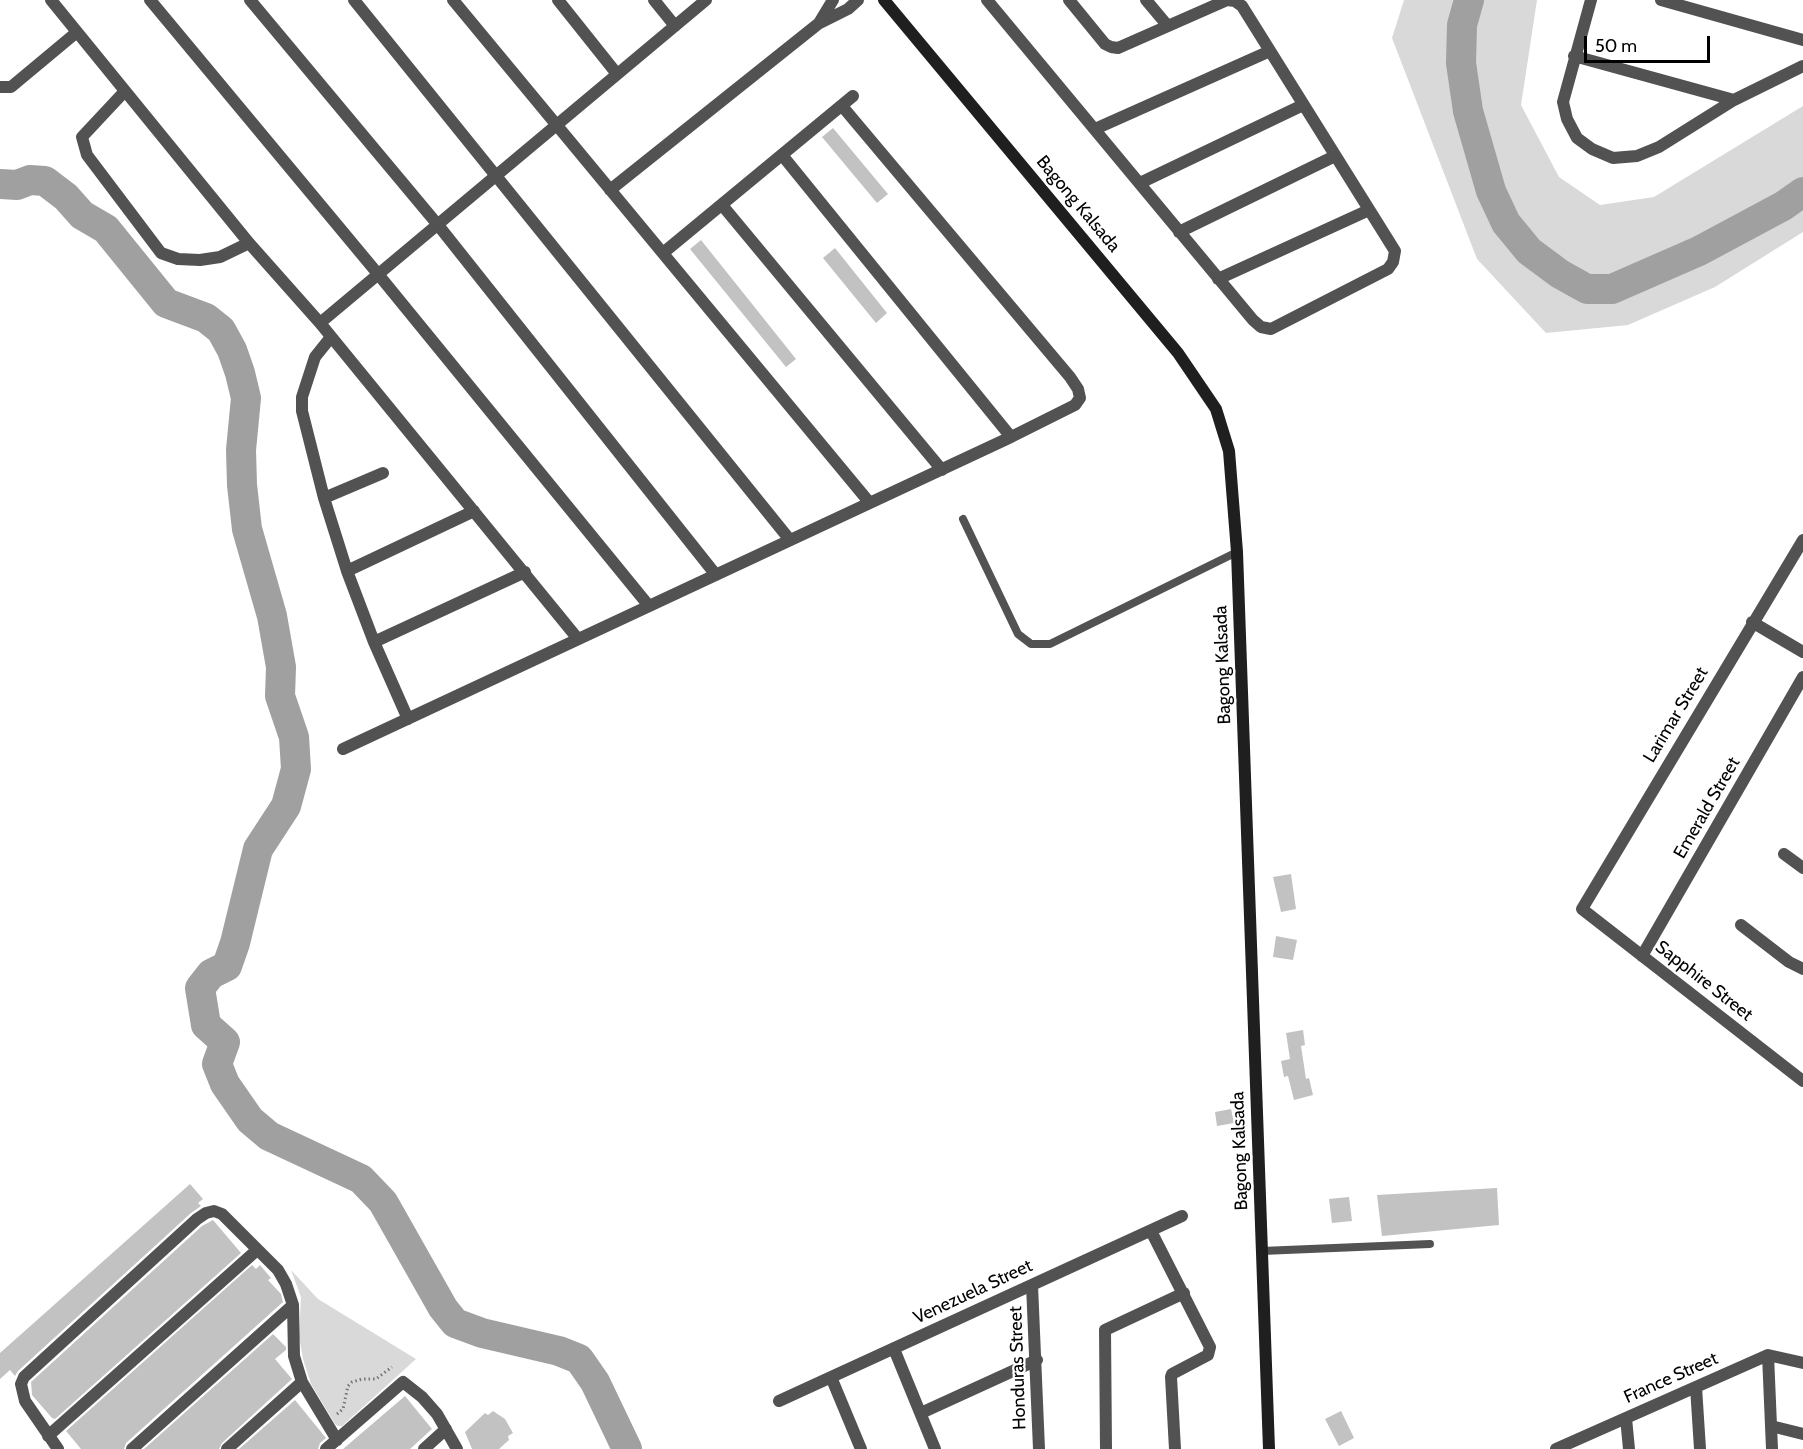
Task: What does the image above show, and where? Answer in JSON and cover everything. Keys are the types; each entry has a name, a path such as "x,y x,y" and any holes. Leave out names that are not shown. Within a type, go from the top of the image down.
{"street":[{"path":"51,0 249,243 320,323 578,639"},
{"path":"150,0 378,274 649,606"},
{"path":"250,0 438,225 716,575"},
{"path":"354,0 790,540"},
{"path":"453,0 869,502"},
{"path":"558,0 617,74"},
{"path":"654,0 675,26"},
{"path":"320,323 706,0"},
{"path":"819,24 833,0"},
{"path":"610,190 819,24 848,9 858,0"},
{"name":"Bagong Kalsada","path":"884,0 1178,353 1216,410 1229,451 1237,552 1269,1449"},
{"path":"987,0 1218,279 1261,327 1271,328 1388,269 1393,262 1395,251 1242,6 1235,1 1227,0 1118,48 1105,44 1069,0"},
{"path":"1146,0 1167,25"},
{"path":"1591,0 1563,102 1567,119 1576,138 1592,149 1613,158 1637,156 1659,147 1734,100 1803,66"},
{"path":"1661,0 1803,40"},
{"path":"0,87 10,87 77,32"},
{"path":"1095,129 1270,51"},
{"path":"1574,56 1734,100"},
{"path":"124,91 82,137 87,155 161,253 178,259 200,260 220,257 249,243"},
{"path":"663,253 853,96"},
{"path":"1140,183 1303,105"},
{"path":"343,749 869,502 942,470 1075,405 1080,398 1078,389 1070,377 842,106"},
{"path":"782,155 1011,437"},
{"path":"1179,232 1335,156"},
{"path":"722,205 942,470"},
{"path":"1218,279 1369,210"},
{"path":"331,337 315,357 302,397 302,411 324,498 347,571 374,642 408,719"},
{"path":"324,498 383,473"},
{"path":"347,571 474,511"},
{"name":"Larimar Street","path":"1582,909 1803,540"},
{"path":"374,642 525,572"},
{"path":"1752,622 1803,652"},
{"name":"Emerald Street","path":"1642,956 1803,677"},
{"path":"1784,854 1803,868"},
{"name":"Sapphire Street","path":"1582,909 1803,1081"},
{"path":"1741,925 1789,962 1803,969"},
{"path":"58,1449 25,1401 21,1384 24,1377 197,1219 214,1211 222,1214 278,1270 286,1284 292,1305 294,1356 302,1382 337,1440"},
{"name":"Venezuela Street","path":"779,1401 1182,1216"},
{"path":"1151,1231 1210,1347 1208,1355 1171,1377 1174,1449"},
{"path":"48,1436 257,1250"},
{"name":"Honduras Street","path":"1032,1285 1039,1449"},
{"path":"1106,1449 1105,1330 1184,1293"},
{"path":"132,1449 292,1305"},
{"path":"894,1349 935,1449"},
{"path":"1772,1449 1768,1354 1803,1362"},
{"name":"France Street","path":"1560,1448 1768,1354"},
{"path":"921,1413 1037,1360"},
{"path":"831,1377 861,1449"},
{"path":"227,1449 302,1382"},
{"path":"327,1449 403,1382 422,1397 437,1414 457,1449"},
{"path":"1696,1387 1700,1449"},
{"path":"1626,1418 1629,1449"},
{"path":"1771,1426 1803,1434"},
{"path":"424,1449 446,1430"}],"lane":[{"path":"963,519 1018,634 1030,644 1050,644 1237,552"},
{"path":"1262,1251 1430,1244"}],"path":[{"path":"326,1422 343,1409 348,1386 352,1382 376,1379 392,1367"}],"shaded area":[{"path":"1404,0 1537,0 1521,105 1559,177 1600,205 1654,197 1803,106 1803,232 1715,287 1628,325 1546,333 1477,259 1392,38"},
{"path":"291,1270 318,1299 416,1359 342,1426 335,1424 311,1384 299,1336 301,1297"}],"building":[{"path":"833,128 888,194 877,203 822,137"},
{"path":"701,240 796,359 786,367 690,249"},
{"path":"835,248 887,313 876,323 823,258"},
{"path":"1291,874 1296,909 1281,912 1273,877"},
{"path":"1276,936 1297,940 1293,960 1273,957"},
{"path":"1303,1030 1305,1045 1301,1046 1306,1079 1309,1078 1313,1095 1294,1100 1288,1076 1284,1077 1281,1061 1290,1059 1286,1033"},
{"path":"1231,1109 1234,1123 1217,1126 1215,1112"},
{"path":"190,1184 203,1199 198,1203 201,1206 15,1376 10,1370 0,1379 0,1353"},
{"path":"1497,1188 1499,1225 1382,1236 1377,1195"},
{"path":"1349,1197 1352,1221 1332,1223 1329,1199"},
{"path":"213,1220 241,1253 55,1419 52,1418 32,1395 31,1382 202,1226"},
{"path":"252,1265 256,1269 260,1265 271,1278 268,1280 281,1294 283,1302 126,1443 124,1449 81,1449 66,1431"},
{"path":"273,1334 286,1347 286,1350 275,1359 292,1379 222,1443 219,1449 144,1449"},
{"path":"405,1396 432,1429 410,1449 343,1449"},
{"path":"295,1400 326,1438 320,1443 318,1449 239,1449"},
{"path":"493,1411 505,1419 513,1433 499,1449 472,1449 465,1432 485,1413 488,1415"},
{"path":"1341,1411 1354,1438 1339,1446 1325,1419"}],"waterway":[{"path":"1469,0 1462,25 1461,63 1468,111 1491,191 1506,223 1529,251 1560,274 1587,289 1612,289 1699,251 1783,206 1803,192"},
{"path":"0,184 17,185 30,180 45,181 66,197 82,215 106,229 166,303 206,318 221,330 232,350 240,373 246,398 241,450 247,529 272,616 281,667 280,696 294,737 296,769 286,806 258,849 235,943 227,966 211,974 200,988 206,1025 225,1042 217,1064 225,1084 250,1120 269,1136 361,1179 383,1202 443,1308 455,1323 482,1333 559,1351 579,1359 595,1382 627,1449"}]}
